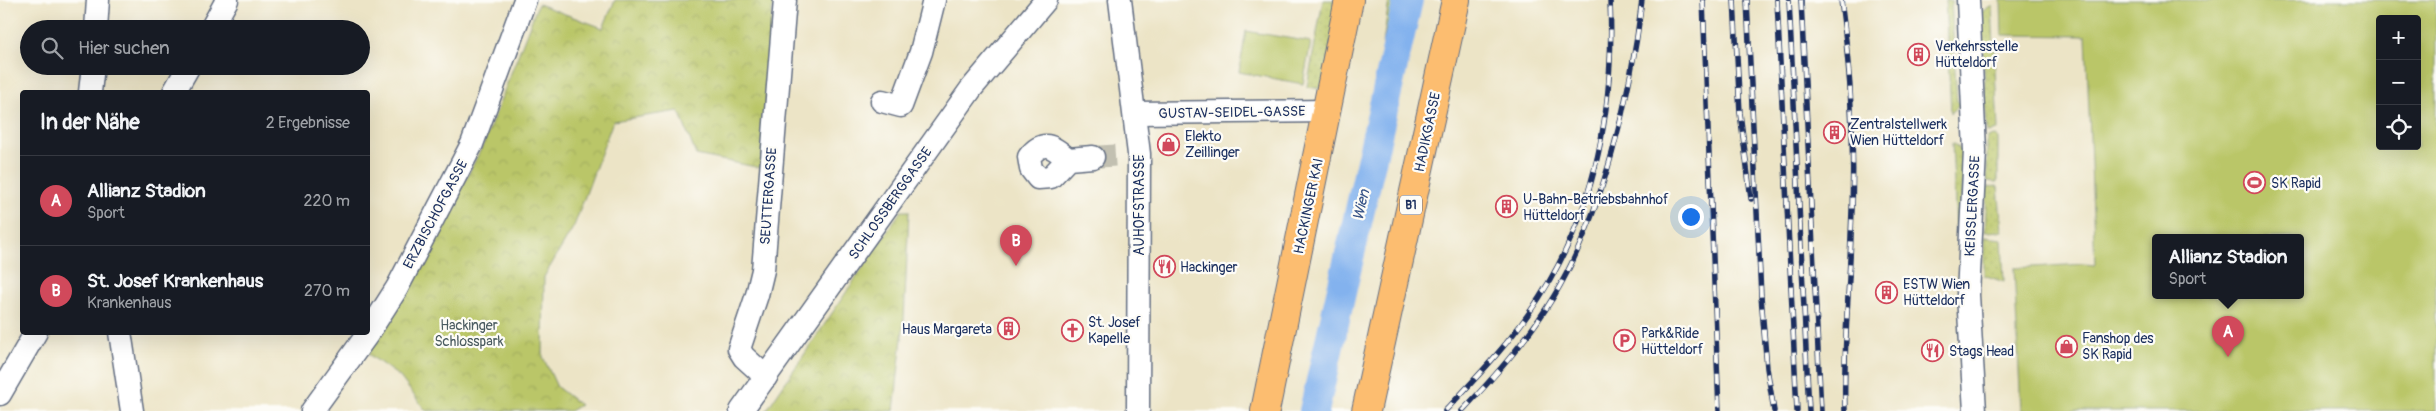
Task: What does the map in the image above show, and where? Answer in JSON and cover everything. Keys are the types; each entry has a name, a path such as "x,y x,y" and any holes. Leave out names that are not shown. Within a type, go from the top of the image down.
{"main road":[{"name":"HACKINGER KAI","path":"1265,411 1328,111 1349,0"},
{"name":"HADIKGASSE","path":"1366,411 1456,0"}],"street":[{"path":"97,20 98,0"},
{"path":"215,20 227,0"},
{"name":"ERZBISCHOFGASSE","path":"370,330 397,288 472,144 525,0"},
{"name":"SEUTTERGASSE","path":"766,377 744,357 739,348 757,295 762,270 781,25 785,0"},
{"path":"882,101 901,106 920,52 934,0"},
{"name":"SCHLOSSBERGGASSE","path":"742,411 972,89 1046,0"},
{"name":"AUHOFSTRASSE","path":"1120,0 1135,114 1132,154 1138,411"},
{"name":"KEISSLERGASSE","path":"1968,0 1975,133 1968,295 1975,411"},
{"path":"90,90 91,75"},
{"path":"175,90 184,75"},
{"name":"GUSTAV-SEIDEL-GASSE","path":"1135,114 1328,111"},
{"path":"1068,159 1093,157"},
{"path":"0,394 34,335"},
{"path":"120,335 132,411"},
{"name":"ERZBISCHOFGASSE","path":"312,411 367,335"}],"green space":[{"name":"Hackinger Schlosspark","path":"615,0 773,0 761,168 696,155 679,111 613,121 574,226 544,277 543,357 557,387 580,405 570,411 426,411 400,377 368,354 424,262 483,145 538,4 603,28"},
{"path":"1323,0 1339,0 1323,89 1307,87"},
{"path":"1389,0 1400,0 1391,38 1383,44"},
{"path":"1414,0 1420,0 1408,49 1404,41"},
{"path":"1945,0 1951,0 1957,101 1961,104 1951,113"},
{"name":"SK Rapid","path":"2001,0 2436,0 2436,411 2021,411 2014,268 2095,265 2086,36 2002,35"},
{"path":"1992,5 1998,130 1987,132 1981,12"},
{"path":"1246,31 1311,42 1303,84 1239,72"},
{"path":"1995,136 1998,138 1998,182 1987,181 1987,137"},
{"path":"1952,143 1958,147 1964,158 1961,227 1956,227"},
{"path":"1998,186 2002,231 1985,232 1987,187"},
{"path":"901,211 909,211 904,320 894,411 766,411"},
{"path":"1984,237 2002,239 2004,282 1984,275"}],"water":[{"path":"1400,0 1414,0 1404,41 1408,49 1406,57 1384,53 1383,44 1391,38"}],"waterway":[{"name":"Wien","path":"1314,411 1408,0"}],"tunnel":[{"path":"1093,157 1124,155"}],"railway":[{"path":"1445,411 1489,364 1529,313 1551,278 1570,241 1585,203 1596,164 1604,124 1611,42 1610,0"},
{"path":"1462,411 1511,356 1544,312 1571,264 1587,228 1612,152 1622,113 1642,0"},
{"path":"1703,0 1719,411"},
{"path":"1734,0 1740,113 1751,199"},
{"path":"1747,0 1761,296 1767,368 1774,411"},
{"path":"1777,0 1797,411"},
{"path":"1789,0 1809,411"},
{"path":"1801,0 1821,411"},
{"path":"1841,0 1848,59 1852,147 1852,206 1845,367 1845,411"}],"place":[{"name":"Verkehrsstelle Hütteldorf","path":"1919,54"},
{"name":"Zentralstellwerk Wien Hütteldorf","path":"1834,132"},
{"name":"Elekto Zeillinger","path":"1169,144"},
{"name":"SK Rapid","path":"2255,183"},
{"name":"U-Bahn-Betriebsbahnhof Hütteldorf","path":"1507,207"},
{"name":"St. Josef Krankenhaus","path":"1016,266"},
{"name":"Hackinger","path":"1164,267"},
{"name":"ESTW Wien Hütteldorf","path":"1887,292"},
{"name":"Haus Margareta","path":"1008,329"},
{"name":"St. Josef Kapelle","path":"1072,330"},
{"name":"Park&Ride Hütteldorf","path":"1625,341"},
{"name":"Fanshop des SK Rapid","path":"2066,346"},
{"name":"Stags Head","path":"1933,351"},
{"name":"Allianz Stadion","path":"2228,357"}]}
